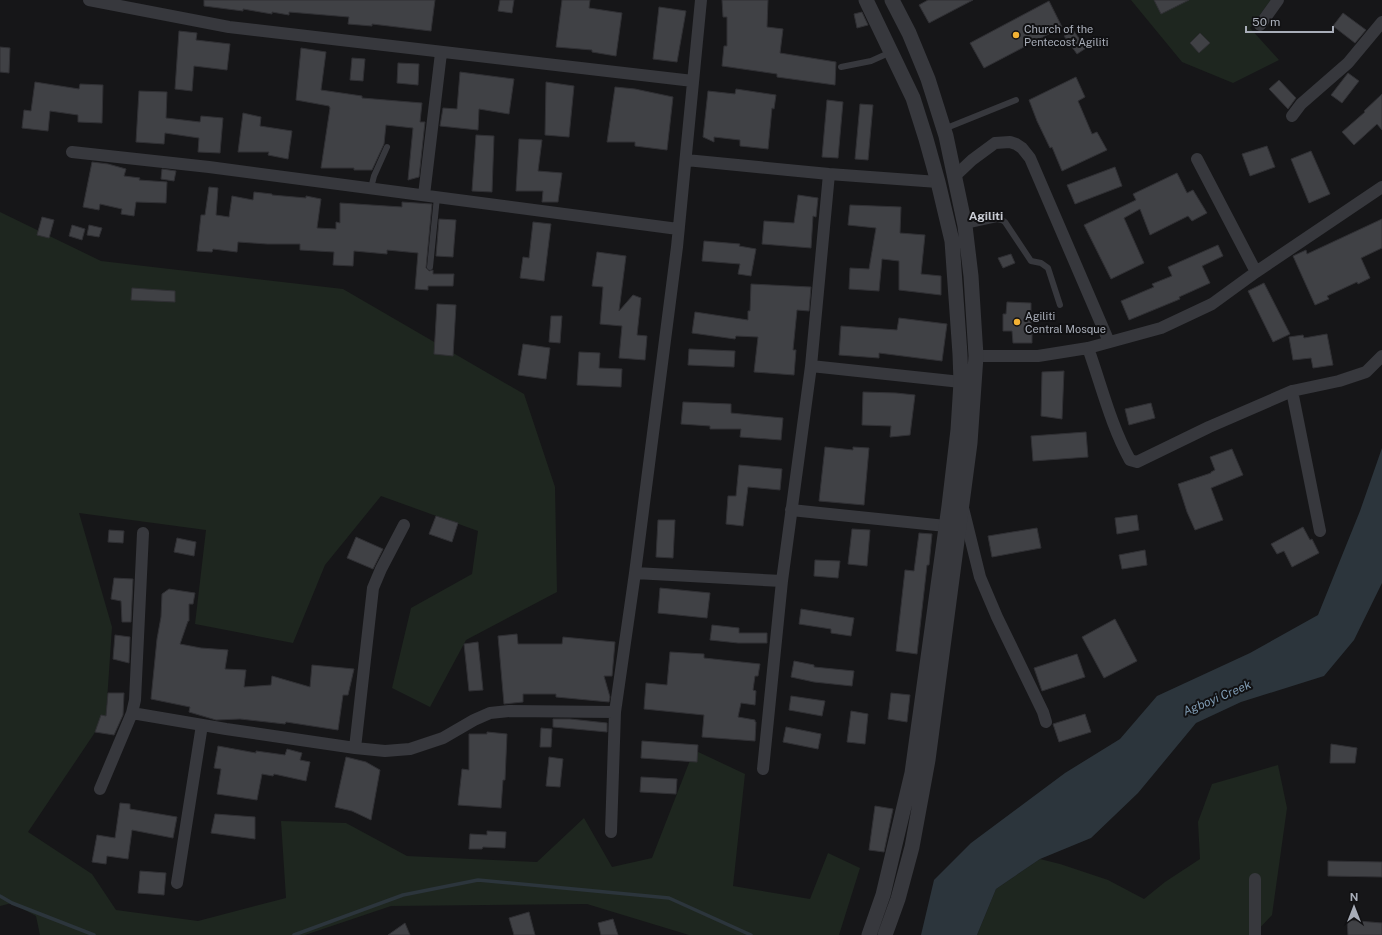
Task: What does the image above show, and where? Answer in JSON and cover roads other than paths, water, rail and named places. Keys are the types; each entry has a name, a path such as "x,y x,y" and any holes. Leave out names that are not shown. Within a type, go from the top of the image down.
{"street":[{"path":"89,0 230,27 693,81"},
{"path":"611,832 615,712 678,229 701,0"},
{"path":"866,0 913,98 938,182 952,241 960,354 958,430 912,773 883,895 869,935"},
{"path":"885,935 898,899 912,846 928,760 963,504 973,415 976,356 971,276 965,226 944,129 928,79 909,33 892,0"},
{"path":"1260,25 1278,0"},
{"path":"1292,116 1301,104 1348,62 1382,22"},
{"path":"424,195 441,52"},
{"path":"955,176 972,160 995,143 1010,142 1022,148 1030,158 1109,342"},
{"path":"72,152 209,167 678,229"},
{"path":"1197,159 1256,272"},
{"path":"686,160 829,174 938,182"},
{"path":"763,769 782,580 811,366 829,174"},
{"path":"976,356 1038,356 1088,348 1161,328 1212,304 1256,272 1382,187"},
{"path":"1088,348 1114,424 1126,452 1130,460 1137,462 1292,391 1339,381 1366,372 1382,356"},
{"path":"811,366 960,382"},
{"path":"1292,391 1320,531"},
{"path":"963,504 980,577 997,617 1043,712 1046,722"},
{"path":"791,510 946,526"},
{"path":"355,748 373,588 381,569 404,526"},
{"path":"100,789 132,713 135,700 143,533"},
{"path":"634,573 782,580"},
{"path":"132,713 355,748 385,751 410,748 443,738 479,717 490,713 509,710 615,712"},
{"path":"177,883 202,725"},
{"path":"1255,878 1255,935"}],"lane":[{"path":"841,67 871,61 891,52"},
{"path":"944,129 1016,100"},
{"path":"371,188 374,176 387,147"},
{"path":"430,267 437,197"},
{"path":"965,226 997,219 1005,222 1030,261 1042,264 1048,268 1060,305"}],"water":[{"name":"Agboyi Creek","path":"1382,448 1382,583 1354,640 1324,676 1241,702 1196,723 1138,793 1091,838 1040,859 996,889 977,935 921,935 934,880 971,843 1065,773 1120,739 1157,696 1250,653 1318,615 1360,511"}],"waterway":[{"path":"294,935 403,895 478,880 669,898 751,935"},
{"path":"0,896 12,903 94,935"}],"place":[{"name":"Church of the Pentecost Agiliti","path":"1016,35"},
{"name":"Agiliti Central Mosque","path":"1017,322"}],"district":[{"name":"Agiliti","path":"986,216"}]}
